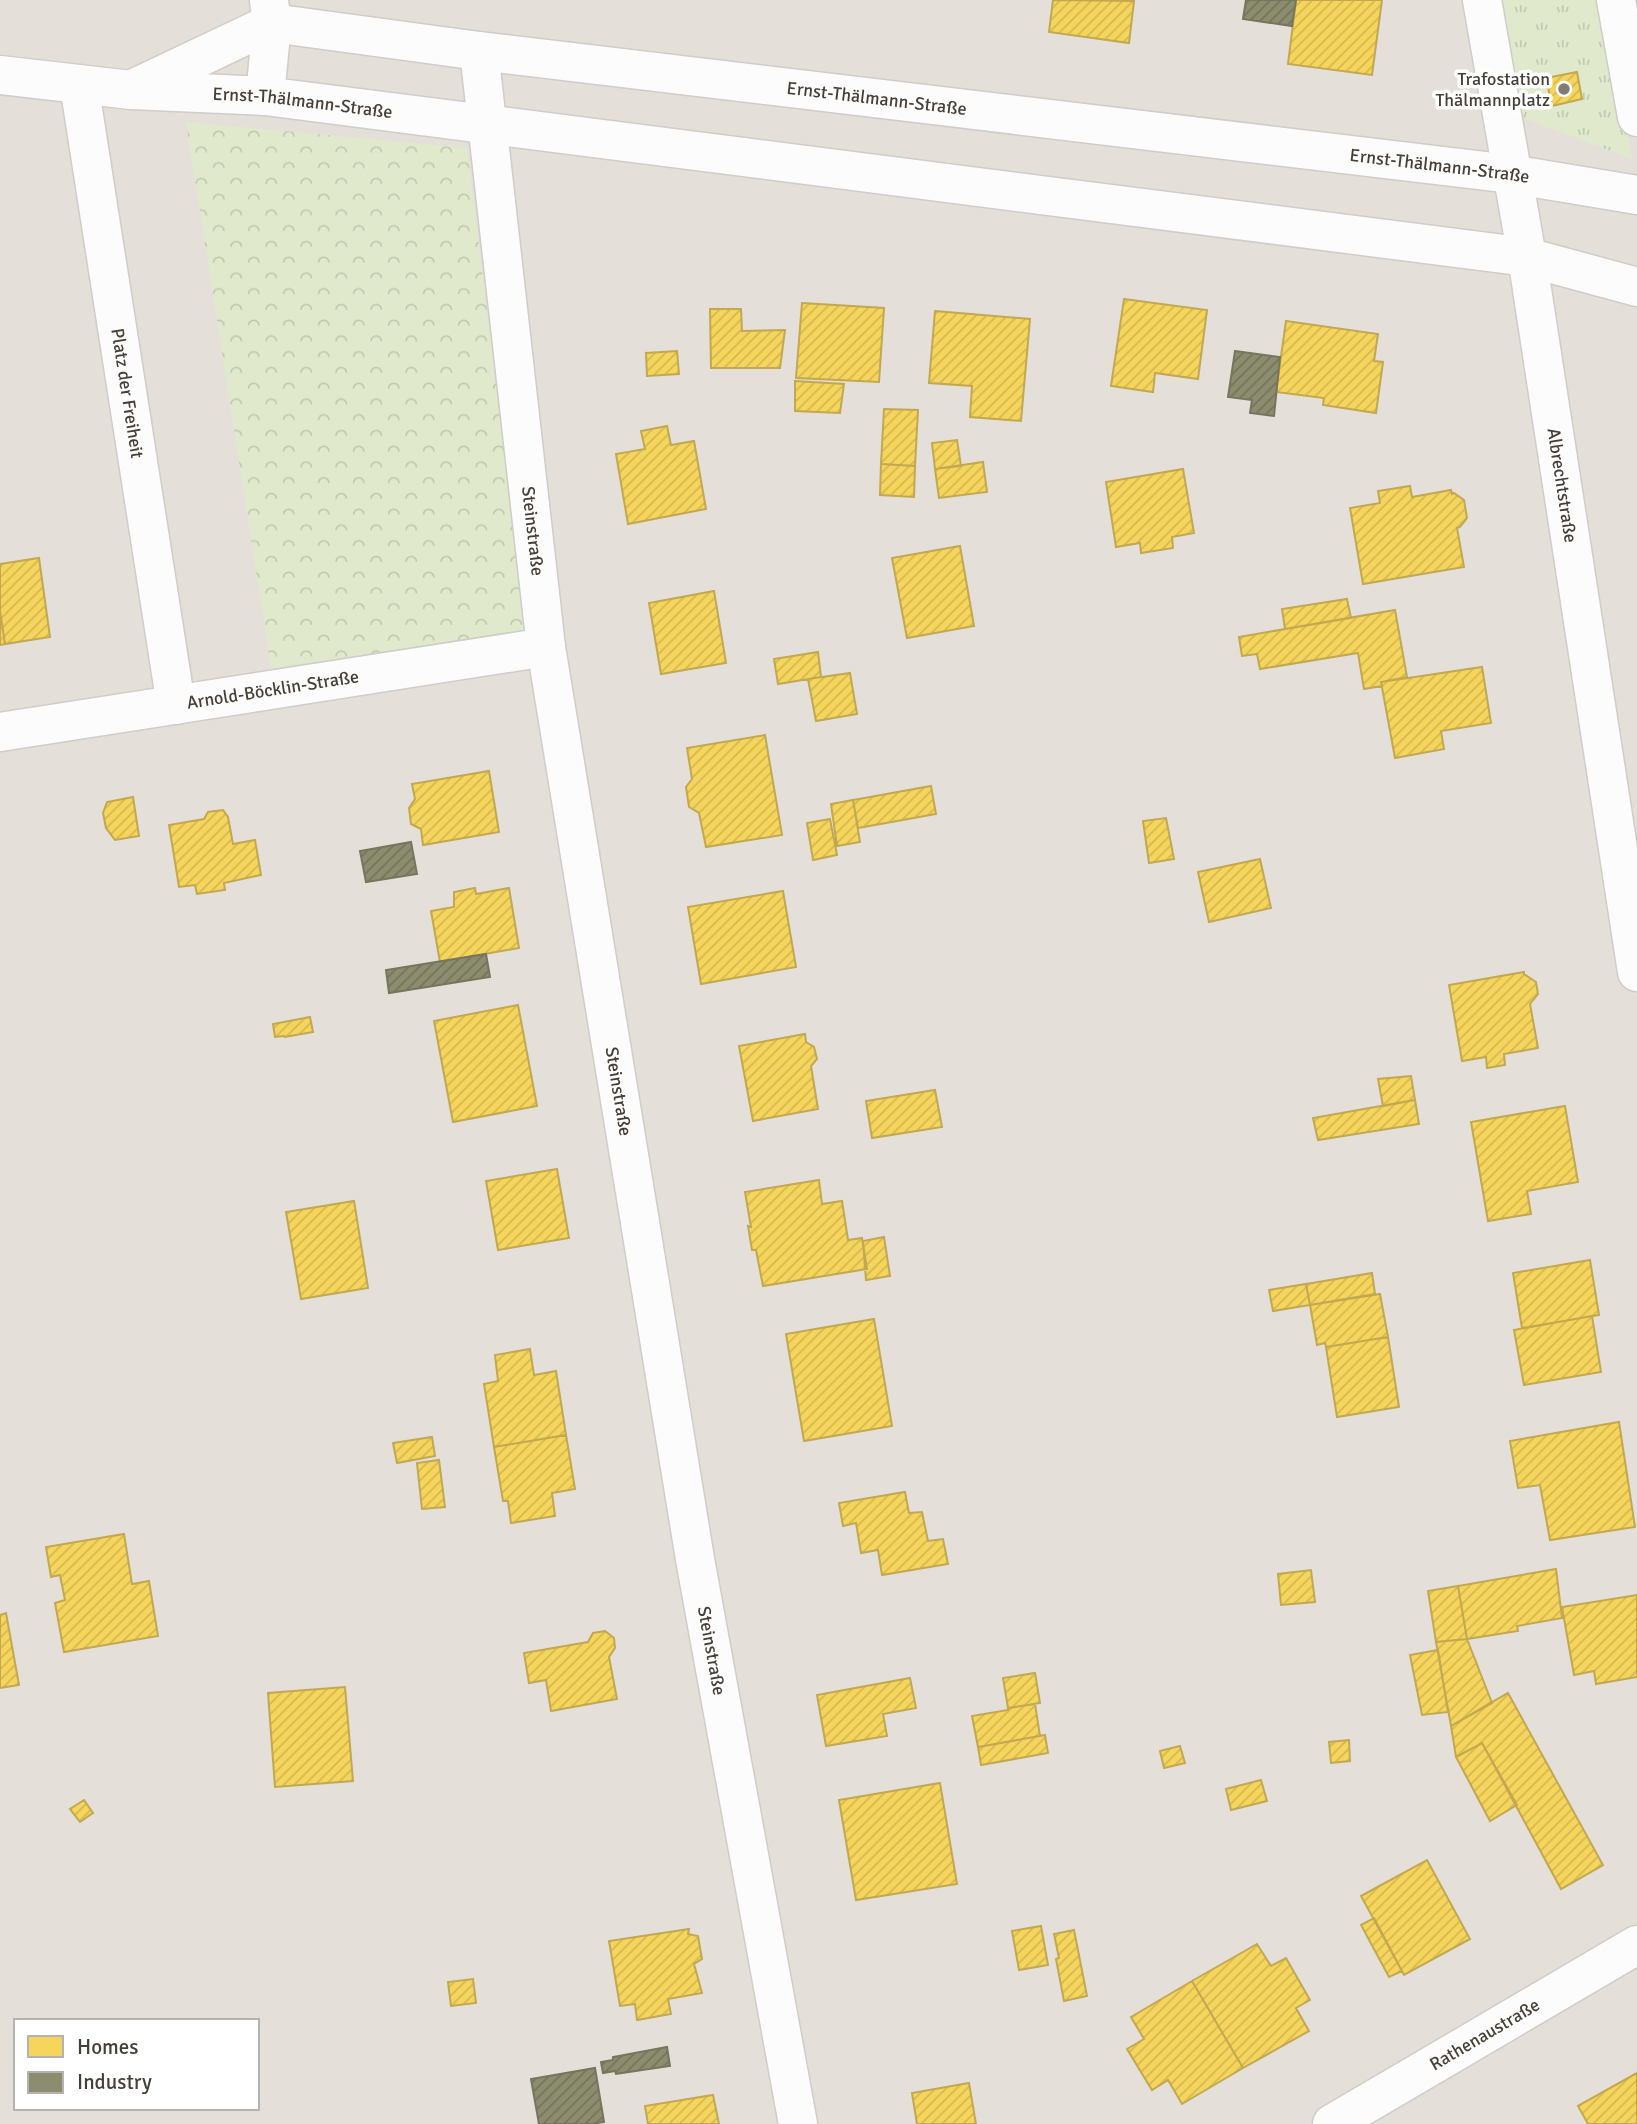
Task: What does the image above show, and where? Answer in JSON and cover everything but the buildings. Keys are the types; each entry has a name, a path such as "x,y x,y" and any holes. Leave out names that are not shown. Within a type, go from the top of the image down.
{"street":[{"name":"Albrechtstraße","path":"1482,0 1527,257 1637,972"},
{"path":"1616,0 1637,117"},
{"name":"Ernst-Thälmann-Straße","path":"270,12 479,51 1511,174 1637,195"},
{"path":"131,90 270,12"},
{"path":"265,96 270,12"},
{"name":"Steinstraße","path":"479,51 545,647 695,1559 798,2124"},
{"name":"Ernst-Thälmann-Straße","path":"0,75 131,90 265,96 1527,257 1637,287"},
{"name":"Platz der Freiheit","path":"79,84 176,705"},
{"name":"Arnold-Böcklin-Straße","path":"0,732 545,647"},
{"name":"Rathenaustraße","path":"1332,2124 1637,1945"}],"shaded area":[{"path":"0,0 1637,0 1637,2124 0,2124"}],"green space":[{"path":"1492,0 1605,0 1632,159 1512,114"},
{"path":"186,122 467,148 526,631 271,668"}],"place":[{"name":"Trafostation Thälmannplatz","path":"1564,89"}]}
